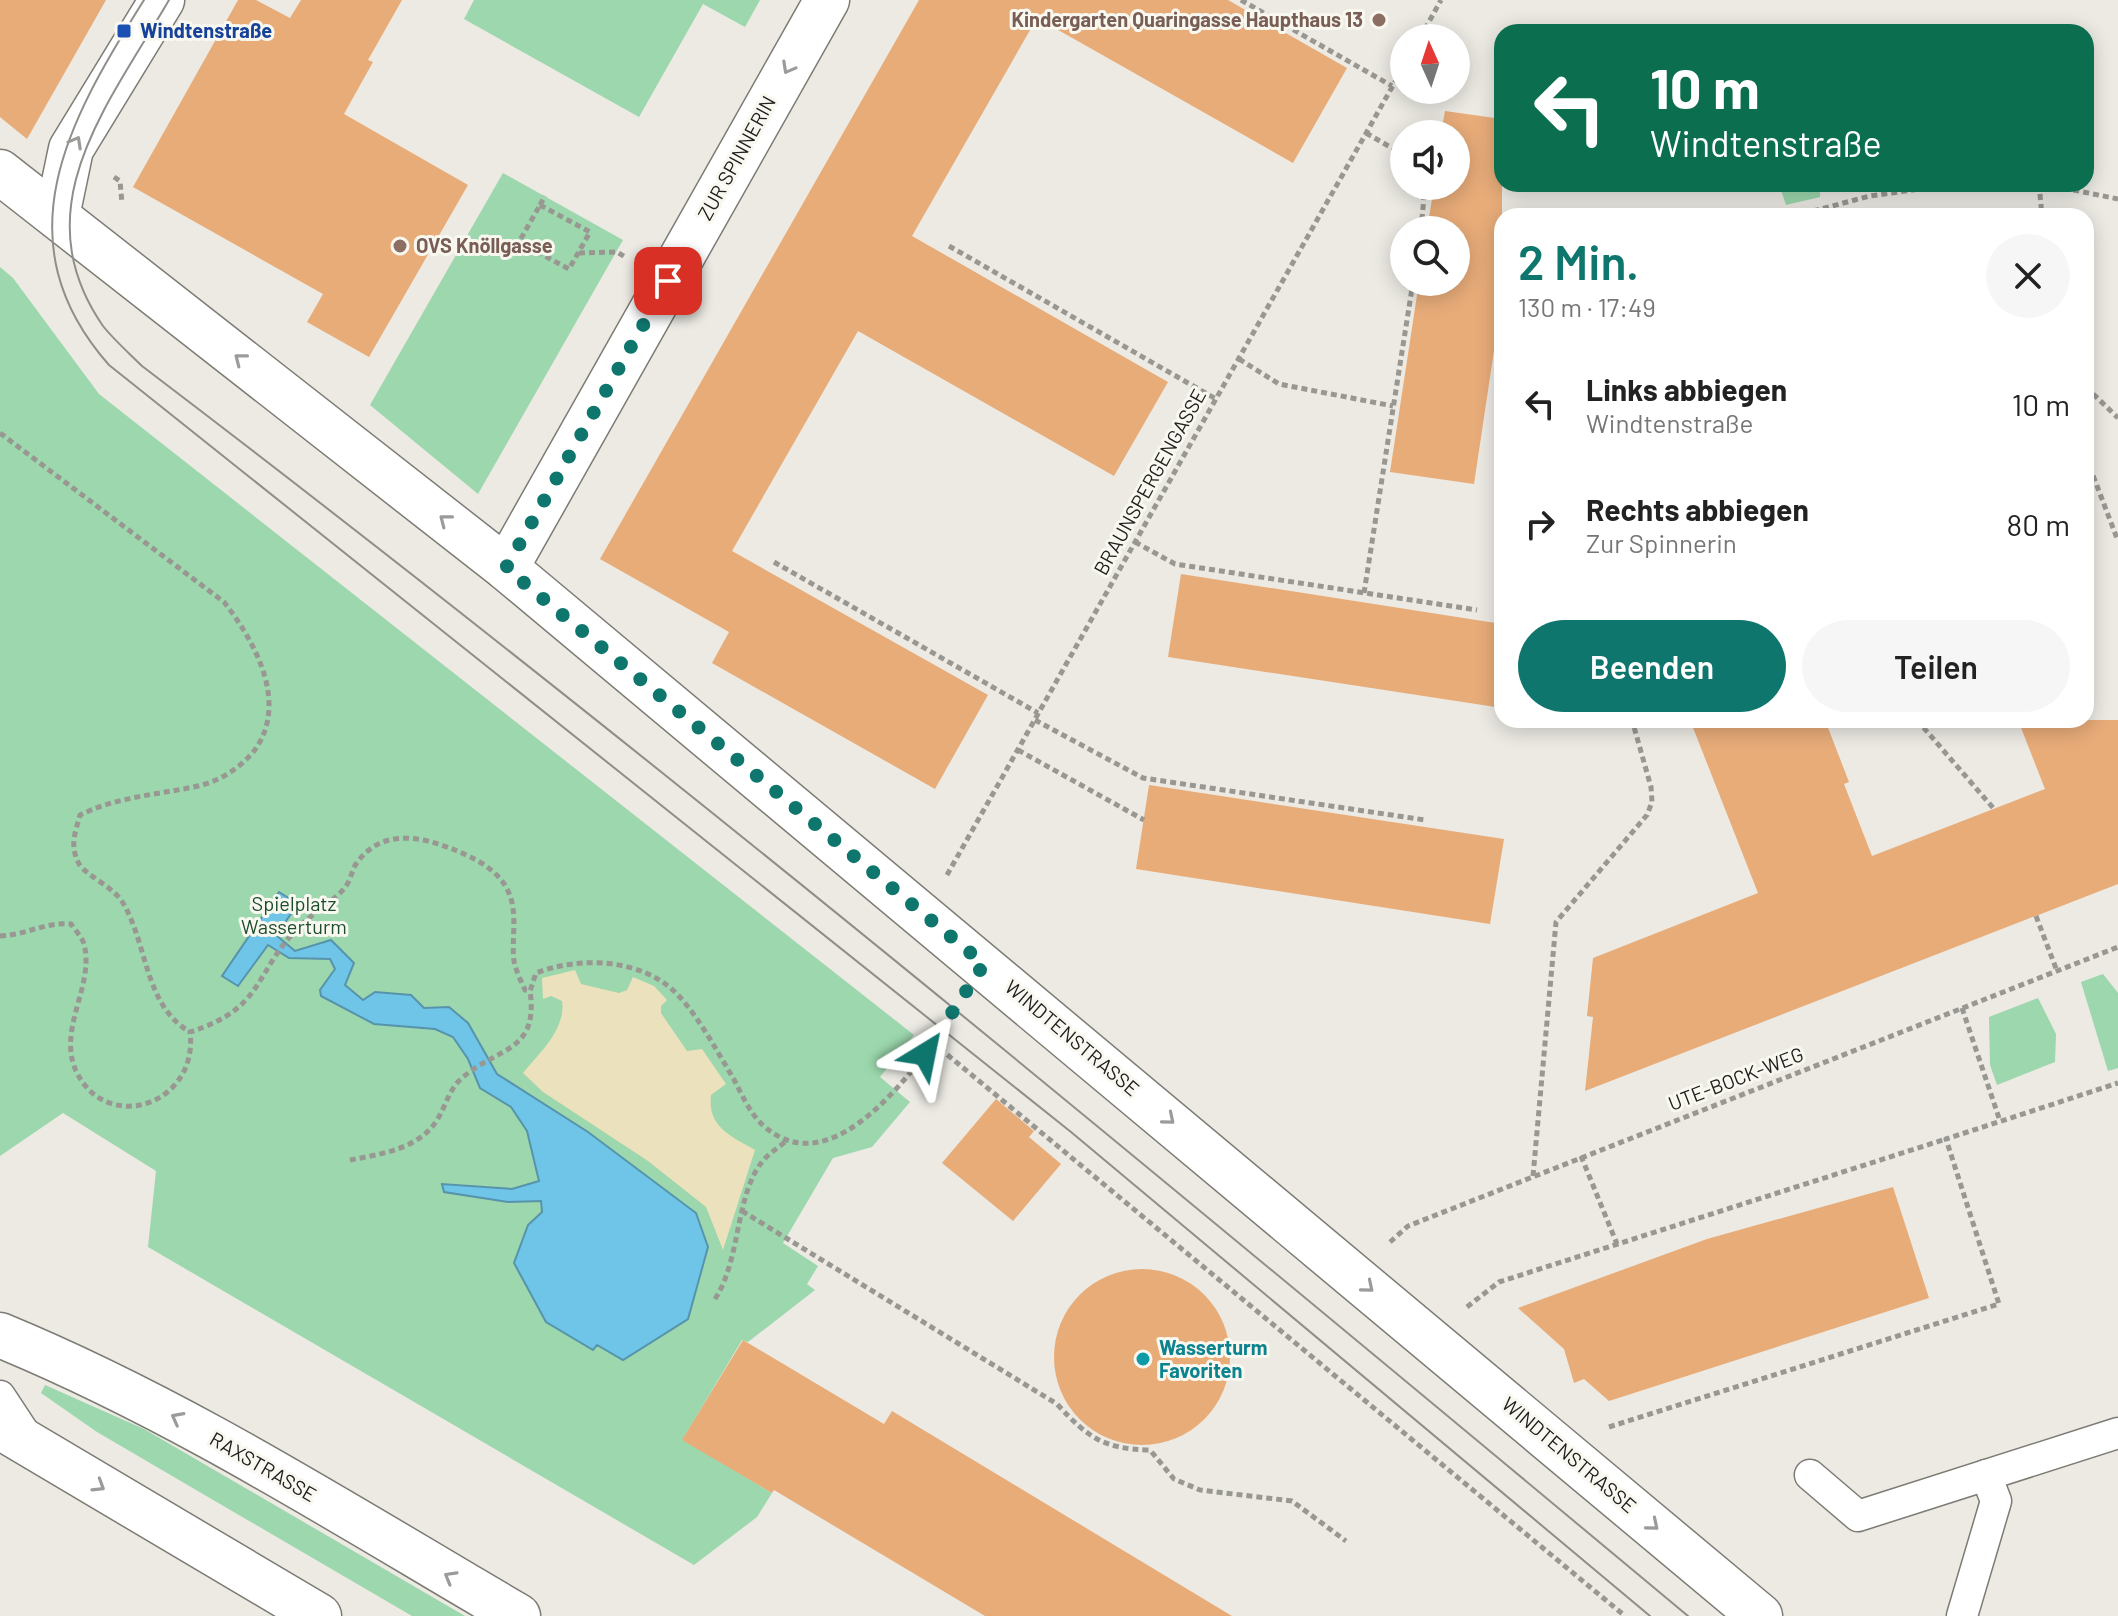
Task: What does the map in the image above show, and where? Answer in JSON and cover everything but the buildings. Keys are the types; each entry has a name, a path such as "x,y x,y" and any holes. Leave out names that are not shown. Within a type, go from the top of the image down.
{"street":[{"path":"57,216 71,149 162,0"},
{"name":"ZUR SPINNERIN","path":"506,568 827,0"},
{"name":"WINDTENSTRASSE","path":"0,172 506,568 925,914 1760,1616"},
{"name":"RAXSTRASSE","path":"0,1335 84,1369 191,1425 518,1616"},
{"path":"11,1440 319,1616"}],"lane":[{"path":"0,1396 11,1440"},
{"path":"1810,1475 1858,1516 2118,1433"},
{"path":"1962,1616 1996,1501 1986,1475"}],"path":[{"path":"1241,0 1390,85"},
{"path":"1428,24 1441,0"},
{"name":"BRAUNSPERGENGASSE","path":"925,914 1390,90"},
{"path":"1366,133 1390,147"},
{"path":"1824,208 1898,192"},
{"path":"2083,192 2118,199"},
{"path":"540,205 590,232 569,269 519,242 545,196"},
{"path":"949,246 1216,399"},
{"path":"1364,593 1411,296"},
{"path":"1239,359 1279,384 1393,406"},
{"path":"2094,395 2118,418"},
{"path":"0,433 224,602 256,653 271,706 267,734 241,767 201,786 110,801 80,815 72,843 80,866 107,883 121,900 131,918 157,995 175,1023 190,1032"},
{"path":"2094,478 2118,541"},
{"path":"1135,542 1175,564 1477,610"},
{"path":"774,562 1143,778 1425,820"},
{"path":"1533,1176 1556,922 1647,815 1652,802 1634,728"},
{"path":"1924,728 1994,809"},
{"path":"1018,750 1144,820"},
{"path":"190,1032 233,1014 247,1002 298,928 346,885 356,864 369,849 385,840 409,837 475,858 508,889 515,927 514,963 525,990 530,991"},
{"path":"2036,916 2057,971"},
{"path":"0,936 18,935 47,923 71,924 84,943 85,970 70,1048 77,1072 93,1091 115,1105 159,1100 176,1087 190,1063 190,1032"},
{"name":"UTE-BOCK-WEG","path":"1386,1246 1408,1226 2118,947"},
{"path":"350,1160 396,1150 431,1129 459,1080 480,1064 511,1050 524,1035 534,1015 530,991 536,973 575,962 619,965 658,980 676,993 697,1018 758,1119 786,1141 814,1142 837,1135 877,1111 932,1042 984,964"},
{"path":"1962,1008 2000,1121"},
{"path":"932,1042 1625,1616"},
{"path":"1464,1310 1499,1282 2118,1083"},
{"path":"1604,1429 1999,1304 1946,1139"},
{"path":"715,1299 728,1279 742,1211 761,1163 786,1141"},
{"path":"1581,1156 1617,1244"},
{"path":"742,1211 1057,1404 1079,1429 1117,1449 1150,1450 1174,1479 1200,1490 1292,1501 1346,1541"}],"green space":[{"path":"474,0 760,0 745,27 703,4 639,117 464,19"},
{"path":"503,173 623,240 478,494 370,405"},
{"path":"1782,192 1820,192 1820,197 1786,205"},
{"name":"Spielplatz Wasserturm","path":"0,267 13,278 99,394 914,1035 880,1077 910,1102 872,1147 833,1158 783,1243 818,1266 807,1284 815,1290 748,1342 742,1340 683,1439 772,1493 757,1517 694,1565 148,1247 156,1171 63,1113 0,1156"},
{"path":"2103,974 2118,993 2118,1068 2108,1071 2081,982"},
{"path":"2038,998 2056,1034 2055,1062 1997,1085 1990,1065 1989,1017"},
{"path":"45,1385 144,1429 465,1616 412,1616 97,1432 41,1393"}],"sand":[{"path":"575,970 581,984 619,993 627,990 633,977 654,986 667,1000 661,1006 661,1013 687,1051 702,1049 726,1084 711,1095 713,1115 722,1129 755,1150 723,1250 706,1207 648,1161 543,1092 523,1073 556,1031 562,1012 562,1001 551,996 543,999 542,978"}],"water":[{"path":"279,892 298,904 276,935 295,951 331,940 354,963 345,985 363,1000 375,992 411,995 424,1008 449,1007 468,1023 497,1074 588,1132 696,1213 708,1247 688,1319 623,1360 597,1345 593,1350 546,1322 514,1263 528,1225 542,1212 541,1201 508,1202 444,1192 442,1184 512,1189 539,1181 527,1131 511,1107 480,1088 468,1059 453,1037 435,1029 374,1024 321,996 320,990 335,969 330,959 289,958 268,945 238,986 222,976"}],"tram line":[{"path":"144,0 91,91 71,136 57,181 52,227 58,273 76,319 109,365 1071,1132 1650,1616"},
{"path":"169,0 100,117 83,157 72,198 70,239 80,282 103,326 112,336 142,366 339,517 922,982 1688,1616"}],"place":[{"name":"Kindergarten Quaringasse Haupthaus 13","path":"1379,20"},
{"name":"Windtenstraße","path":"124,31"},
{"name":"OVS Knöllgasse","path":"400,246"},
{"name":"Wasserturm Favoriten","path":"1143,1359"}],"route":[{"path":"668,281 506,568 984,964 925,1054"}]}
